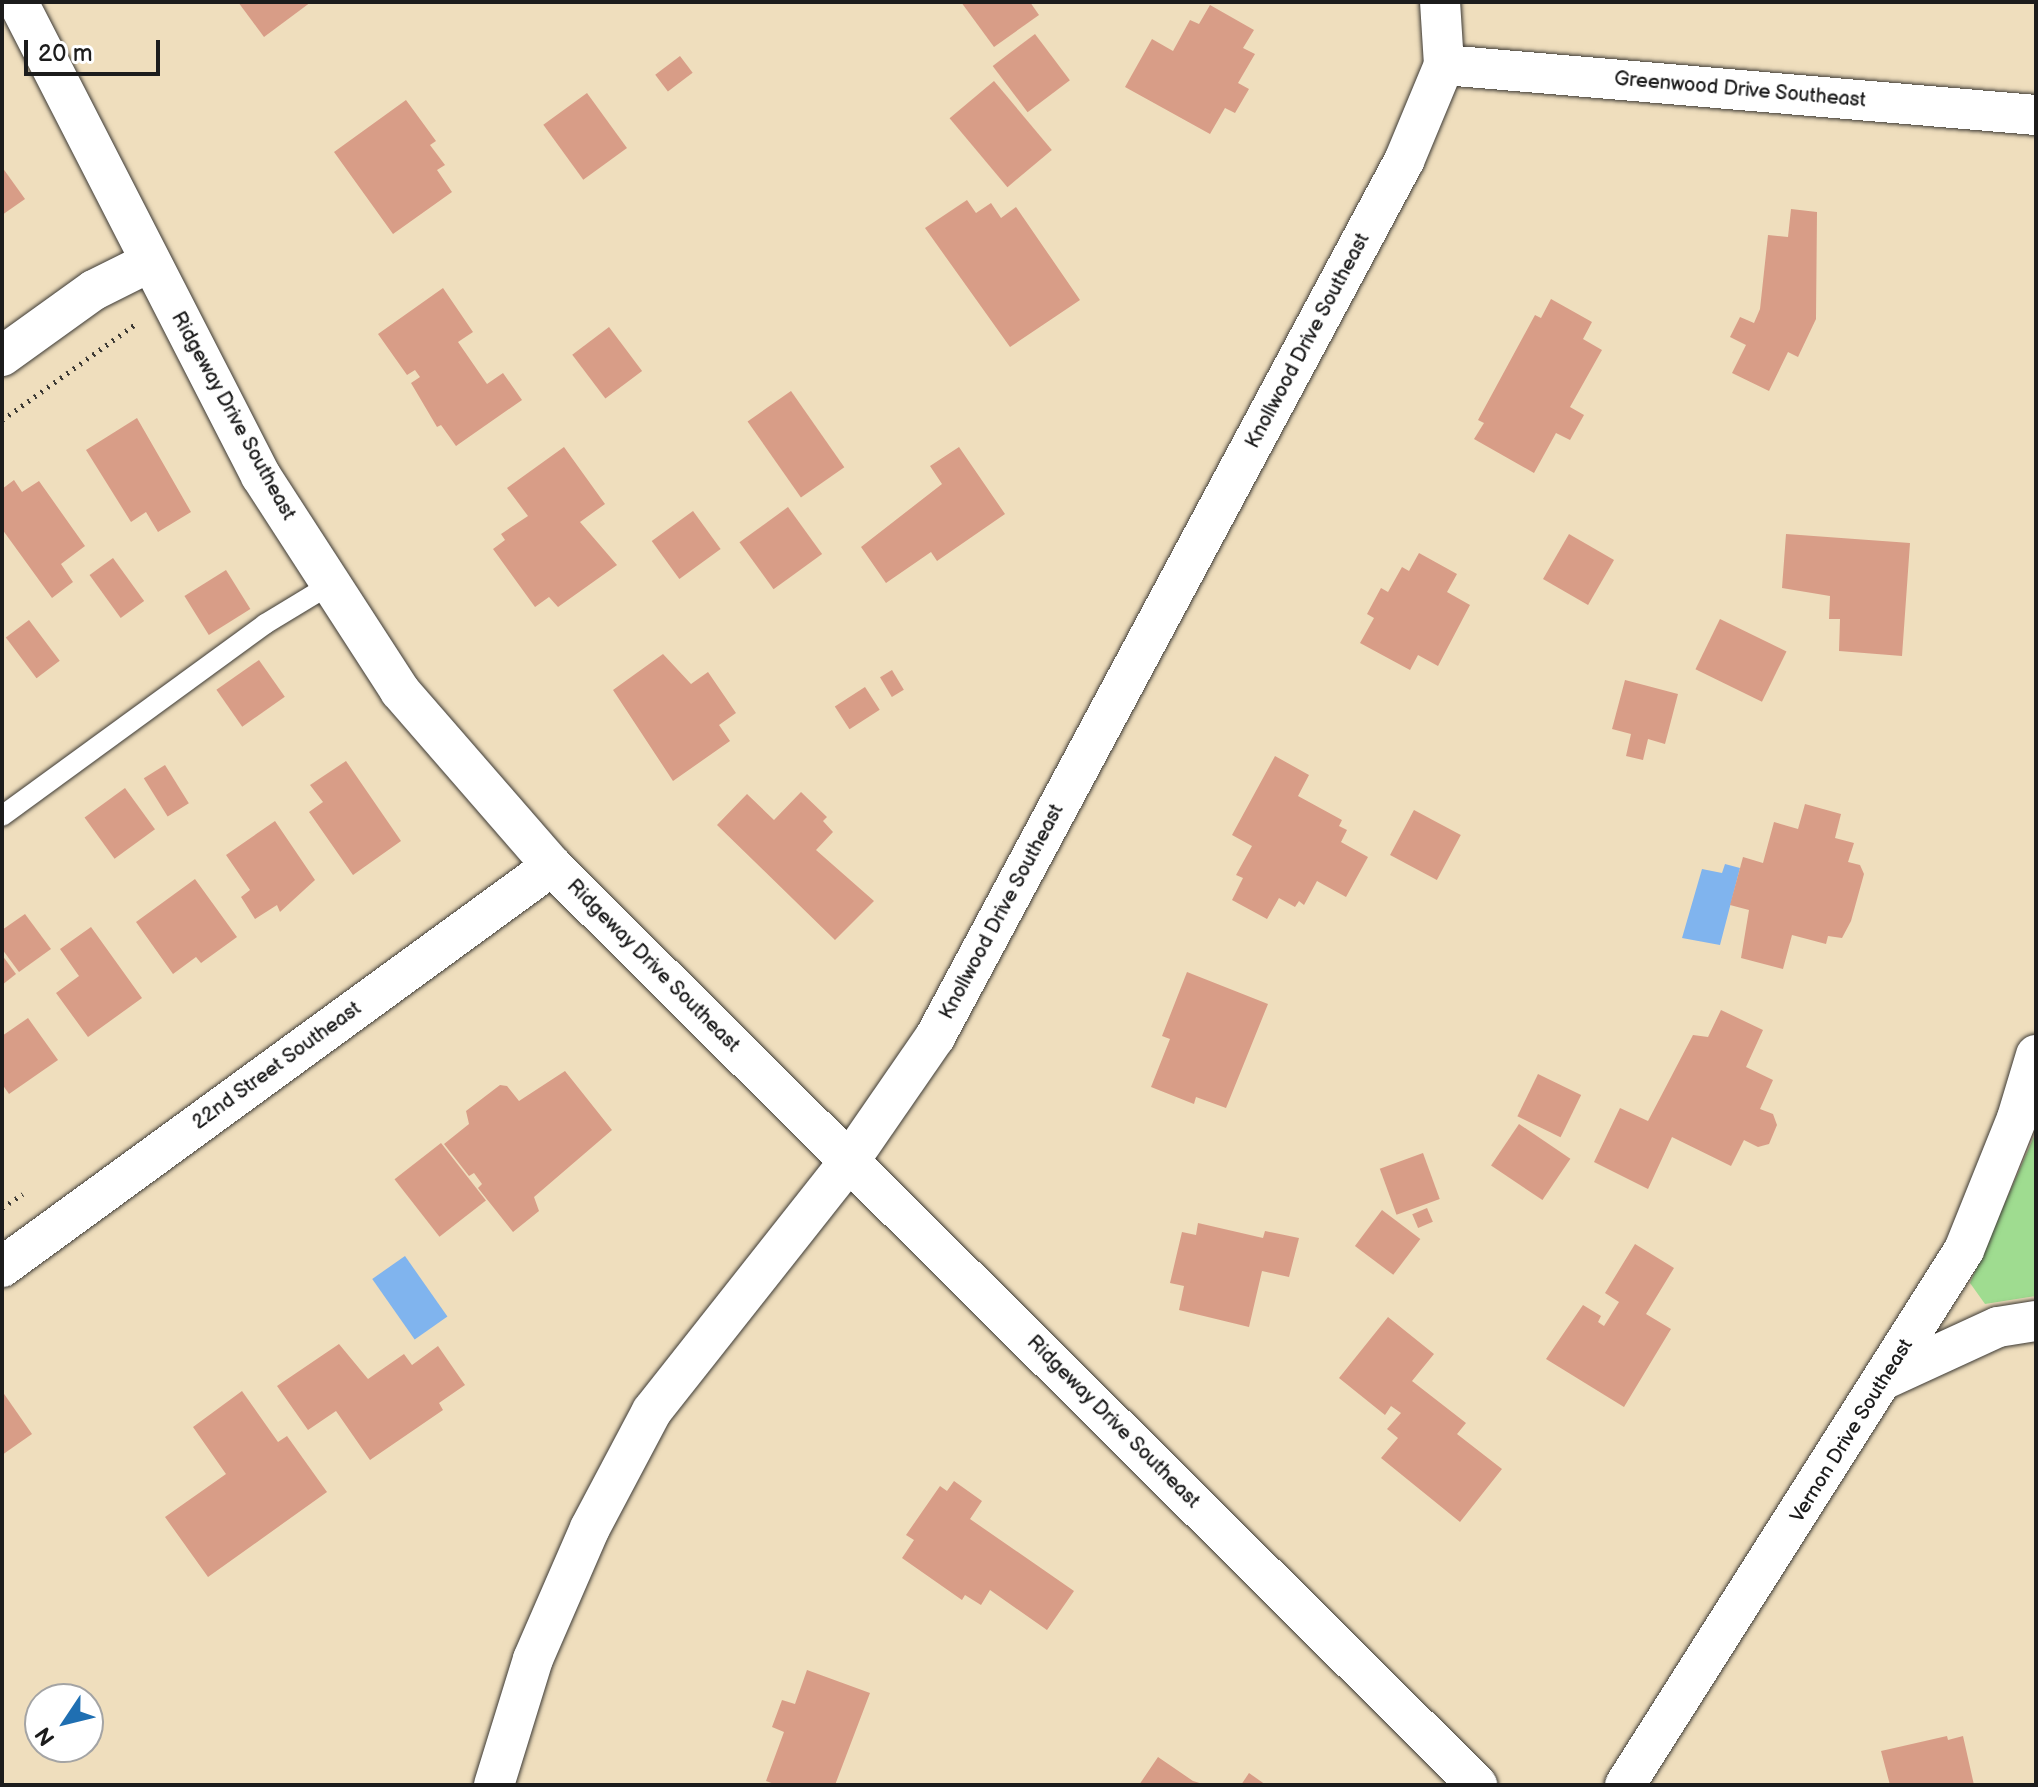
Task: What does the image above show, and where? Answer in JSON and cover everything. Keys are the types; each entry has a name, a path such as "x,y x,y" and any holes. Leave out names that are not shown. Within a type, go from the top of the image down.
{"street":[{"name":"Ridgeway Drive Southeast","path":"18,2 261,476 400,691 552,866 1477,1785"},
{"name":"Knollwood Drive Southeast","path":"490,1782 533,1659 590,1528 652,1411 850,1160 935,1037 1025,873 1404,161 1444,65 1440,2"},
{"name":"Greenwood Drive Southeast","path":"1444,65 2036,115"},
{"path":"2,356 94,290 150,262"},
{"name":"22nd Street Southeast","path":"2,1267 552,866"},
{"name":"Vernon Drive Southeast","path":"1625,1785 1887,1378 1964,1250 2017,1118 2036,1055"},
{"path":"1887,1378 1998,1327 2036,1321"}],"lane":[{"path":"2,816 265,624 331,584"}],"path":[{"path":"2,420 147,316"}],"green space":[{"path":"2036,1132 2036,1296 1985,1304 1970,1283"}],"water":[{"path":"1725,864 1740,868 1720,945 1682,938 1702,869 1722,873"},
{"path":"405,1256 447,1317 415,1340 372,1279"}],"building":[{"path":"238,2 311,2 264,37"},
{"path":"961,2 1030,2 1039,15 994,47"},
{"path":"1210,5 1254,30 1243,48 1255,54 1238,83 1249,89 1235,113 1225,108 1210,134 1125,87 1152,39 1173,51 1190,20 1199,24"},
{"path":"1035,34 1070,80 1028,112 993,66"},
{"path":"680,56 693,73 668,91 655,75"},
{"path":"994,81 1052,150 1007,187 950,118"},
{"path":"587,93 627,148 583,180 543,125"},
{"path":"406,100 436,141 430,145 445,165 437,170 452,192 393,234 334,152"},
{"path":"2,167 25,199 2,215"},
{"path":"967,200 976,213 991,203 1001,218 1016,207 1080,300 1010,347 925,228"},
{"path":"1791,209 1817,212 1816,319 1798,357 1788,352 1769,391 1732,373 1746,345 1730,337 1740,317 1754,323 1760,309 1768,235 1788,237"},
{"path":"443,288 473,332 458,342 487,384 503,373 522,400 456,446 441,425 437,427 411,383 420,377 415,370 407,375 378,334"},
{"path":"1551,299 1592,322 1583,339 1602,350 1570,407 1584,415 1570,440 1556,433 1534,473 1474,439 1484,423 1478,420 1535,315 1541,318"},
{"path":"609,327 642,371 605,399 572,355"},
{"path":"791,391 844,467 801,498 748,421"},
{"path":"137,418 191,512 158,532 146,512 131,522 86,450"},
{"path":"564,447 605,504 580,522 617,565 558,607 549,597 535,607 493,549 505,540 501,534 528,516 507,488"},
{"path":"959,447 1005,514 937,561 931,552 886,583 861,547 942,484 930,466"},
{"path":"14,480 22,492 39,481 85,546 61,564 73,582 52,598 2,529 2,489"},
{"path":"788,507 822,554 774,589 739,542"},
{"path":"693,511 721,549 679,579 652,541"},
{"path":"1569,534 1614,560 1588,605 1543,579"},
{"path":"1786,534 1910,543 1902,656 1839,651 1840,619 1829,619 1830,596 1782,588"},
{"path":"1419,553 1457,574 1447,592 1470,605 1438,666 1418,655 1410,670 1360,643 1374,618 1367,614 1381,588 1388,592 1402,567 1409,571"},
{"path":"113,558 144,601 121,618 90,575"},
{"path":"226,570 250,609 209,635 184,596"},
{"path":"1720,619 1787,651 1762,702 1695,669"},
{"path":"29,620 60,661 37,678 6,637"},
{"path":"663,654 691,684 708,672 736,713 719,725 730,741 673,781 613,690"},
{"path":"259,660 285,697 242,727 216,690"},
{"path":"892,670 904,690 892,697 880,677"},
{"path":"1625,680 1678,694 1665,744 1648,739 1643,760 1626,756 1631,734 1612,729"},
{"path":"865,687 880,710 850,729 835,707"},
{"path":"1275,756 1309,775 1298,796 1342,820 1339,826 1347,830 1341,842 1368,857 1346,897 1317,881 1304,905 1299,901 1295,907 1279,898 1267,919 1232,900 1243,878 1236,875 1252,846 1232,835"},
{"path":"346,761 401,841 353,875 309,812 323,802 310,785"},
{"path":"165,765 189,803 168,816 144,778"},
{"path":"125,788 155,829 115,859 85,817"},
{"path":"801,792 827,817 823,821 833,832 816,850 874,901 835,940 717,825 747,794 774,820"},
{"path":"1805,804 1841,814 1835,838 1854,843 1848,862 1860,865 1864,874 1851,921 1842,938 1828,936 1826,944 1792,935 1783,969 1741,958 1749,910 1730,905 1743,857 1763,863 1774,822 1798,829"},
{"path":"1414,810 1461,835 1437,880 1390,855"},
{"path":"275,821 315,880 280,912 277,905 255,919 241,897 250,890 226,855"},
{"path":"195,879 237,937 201,963 196,957 173,974 136,922"},
{"path":"25,914 51,949 19,972 2,949 2,930"},
{"path":"91,927 142,998 88,1037 56,993 79,976 60,949"},
{"path":"2,955 16,974 2,985"},
{"path":"1187,972 1268,1004 1226,1108 1196,1097 1194,1104 1151,1087 1170,1039 1162,1036"},
{"path":"1721,1010 1763,1030 1746,1067 1773,1080 1760,1109 1773,1114 1777,1125 1769,1144 1758,1147 1744,1140 1731,1166 1672,1137 1648,1189 1594,1162 1620,1108 1648,1121 1693,1035 1708,1037"},
{"path":"28,1018 58,1060 9,1094 2,1084 2,1036"},
{"path":"565,1071 612,1130 534,1197 539,1211 513,1232 478,1188 482,1184 474,1173 469,1176 444,1144 469,1124 466,1111 500,1085 507,1086 519,1101"},
{"path":"1538,1074 1581,1095 1561,1137 1517,1116"},
{"path":"1519,1124 1570,1159 1542,1200 1491,1165"},
{"path":"441,1143 486,1201 439,1237 395,1179"},
{"path":"1423,1153 1440,1199 1397,1215 1380,1169"},
{"path":"1427,1208 1433,1222 1418,1228 1412,1214"},
{"path":"1382,1210 1420,1239 1393,1275 1355,1246"},
{"path":"1198,1223 1263,1238 1265,1231 1299,1238 1289,1277 1262,1271 1249,1327 1179,1310 1184,1286 1170,1283 1182,1232 1196,1235"},
{"path":"1635,1244 1674,1268 1646,1314 1671,1329 1624,1407 1546,1359 1583,1305 1601,1316 1598,1322 1604,1326 1619,1302 1605,1293"},
{"path":"1388,1317 1434,1354 1412,1381 1466,1423 1457,1434 1502,1469 1460,1522 1381,1458 1398,1438 1387,1429 1401,1413 1391,1406 1385,1415 1339,1378"},
{"path":"339,1344 368,1379 404,1354 412,1365 438,1346 465,1385 439,1403 443,1410 370,1460 336,1411 308,1430 277,1386"},
{"path":"2,1391 32,1434 2,1455"},
{"path":"242,1391 278,1442 287,1436 327,1492 208,1577 165,1517 226,1474 193,1427"},
{"path":"954,1481 982,1501 970,1519 1074,1591 1047,1630 990,1590 981,1605 965,1595 962,1600 902,1558 914,1540 906,1535 940,1486 947,1491"},
{"path":"807,1670 870,1693 835,1785 777,1785 766,1781 784,1732 772,1727 782,1700 795,1704"},
{"path":"1947,1736 1948,1740 1963,1736 1974,1785 1890,1785 1881,1751"},
{"path":"1158,1757 1193,1781 1206,1785 1139,1785"},
{"path":"1249,1773 1266,1785 1241,1785"}]}
